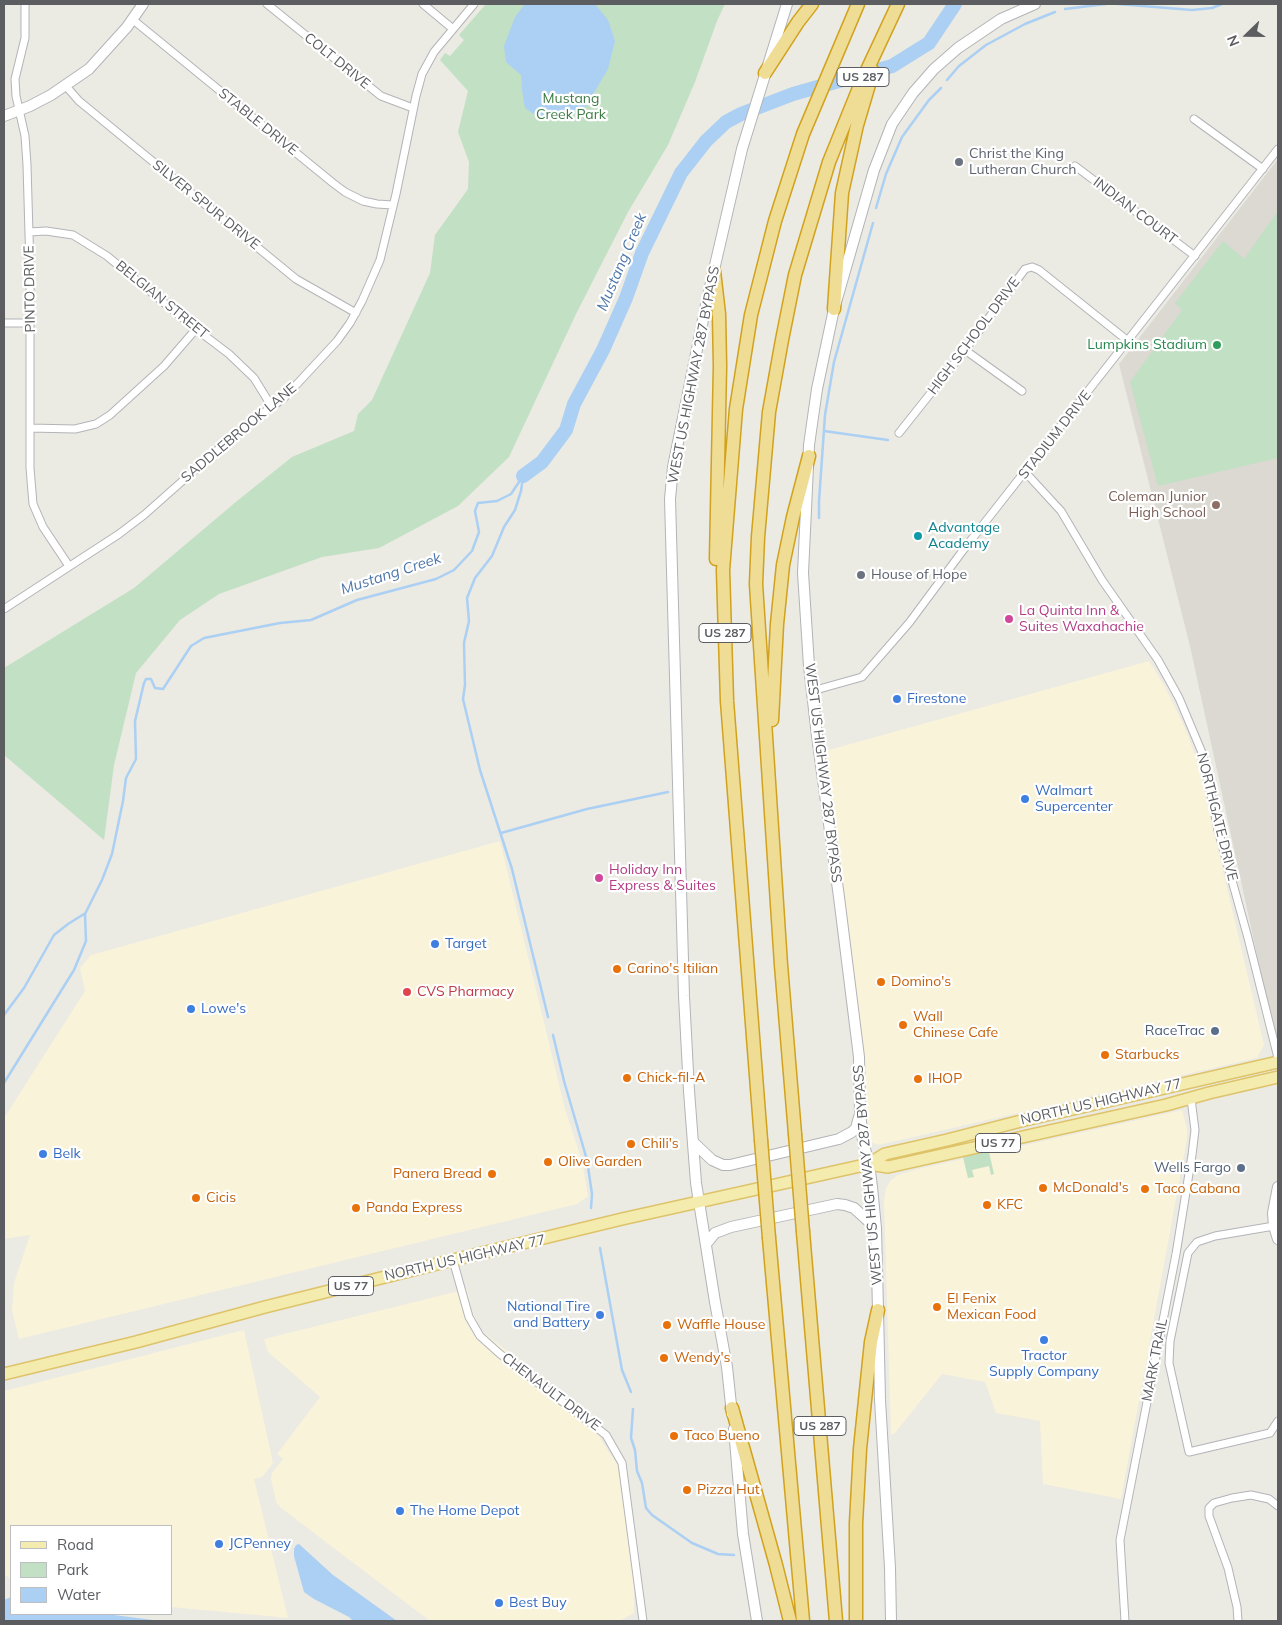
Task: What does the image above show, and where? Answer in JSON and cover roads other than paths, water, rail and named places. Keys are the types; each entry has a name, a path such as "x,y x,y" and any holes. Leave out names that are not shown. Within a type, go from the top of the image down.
{"highway":[{"path":"764,77 798,22 812,4"},
{"name":"US 287","path":"803,1621 769,1238 726,701 723,570 736,410 751,315 775,220 803,134 858,4"},
{"name":"US 287","path":"836,1621 780,955 756,584 758,537 769,412 796,275 829,162 860,83 898,4"},
{"path":"834,309 842,192 860,114 883,37"},
{"path":"714,272 719,314 720,366 716,549 718,575 723,589"},
{"path":"768,765 772,733 777,624 783,565 809,456"},
{"path":"856,1621 856,1523 860,1449 871,1342 878,1310"},
{"path":"732,1408 790,1621"}],"main road":[{"path":"4,116 51,95 89,69 115,41 144,4"},
{"name":"WEST US HIGHWAY 287 BYPASS","path":"756,1621 743,1534 727,1367 696,1183 684,996 670,499 677,449 707,300 742,149 787,4"},
{"name":"WEST US HIGHWAY 287 BYPASS","path":"891,1621 890,1568 880,1400 876,1228 869,1164 863,1141 860,1112 858,1048 812,691 803,573 809,456 817,389 834,309 874,170 892,124 913,93 958,48 1001,19 1035,4"},
{"name":"NORTH US HIGHWAY 77","path":"4,1374 453,1260 869,1164 885,1154 1278,1062"},
{"name":"NORTH US HIGHWAY 77","path":"869,1164 888,1167 1191,1099 1278,1077"},
{"path":"1124,1097 1126,1113"},
{"path":"693,1142 712,1160 723,1165 730,1165 846,1137 856,1128 860,1112"},
{"path":"1278,1187 1273,1214 1278,1239"},
{"path":"706,1244 715,1233 731,1227 837,1204 854,1208 876,1228"}],"street":[{"name":"PINTO DRIVE","path":"25,4 25,38 15,79 16,96 25,136 29,232 30,468 33,504 43,526 70,566"},
{"name":"COLT DRIVE","path":"267,4 381,96 413,108"},
{"path":"423,4 453,29"},
{"name":"SADDLEBROOK LANE","path":"4,608 119,534 144,515 234,435 284,398 337,341 356,313 380,260 422,74 428,61 474,4"},
{"name":"STABLE DRIVE","path":"132,20 345,192 377,204 393,205"},
{"name":"SILVER SPUR DRIVE","path":"65,85 86,108 296,279 356,313"},
{"path":"1194,119 1263,168"},
{"name":"STADIUM DRIVE","path":"812,691 862,677 909,623 1278,149"},
{"name":"INDIAN COURT","path":"1075,166 1195,256"},
{"name":"BELGIAN STREET","path":"29,232 46,231 73,235 107,256 229,354 254,378 272,407"},
{"name":"HIGH SCHOOL DRIVE","path":"899,433 965,350 1022,271 1032,267 1039,270 1128,341"},
{"path":"4,323 30,323"},
{"path":"30,428 75,429 96,424 110,415 164,366 196,329"},
{"path":"965,350 1022,391"},
{"name":"NORTHGATE DRIVE","path":"1026,473 1061,512 1102,580 1158,660 1179,698 1203,755 1218,830 1248,938 1278,1058"},
{"name":"MARK TRAIL","path":"1125,1621 1120,1540 1176,1254 1195,1130 1191,1099"},
{"path":"1274,1226 1215,1236 1197,1242 1188,1253 1170,1341 1169,1363 1188,1452 1270,1432 1278,1421"},
{"name":"CHENAULT DRIVE","path":"453,1260 467,1313 480,1336 500,1354 606,1435 622,1462 643,1621"},
{"path":"1238,1621 1237,1607 1228,1568 1209,1516 1209,1508 1214,1503 1251,1495 1269,1499 1278,1506"}],"water":[{"path":"525,4 595,4 608,20 615,41 608,69 583,111 561,118 541,119 525,108 521,75 506,62 504,46 515,17"},
{"path":"299,1544 333,1575 397,1621 353,1621 304,1592 294,1556 294,1549"},
{"path":"10,1597 10,1615 114,1615 161,1621 4,1621 4,1600"}],"waterway":[{"name":"Mustang Creek","path":"523,476 542,462 566,430 574,404 603,350 626,298 642,253 681,173 706,141 726,122 741,114 793,94 892,66 929,43 955,4"},
{"path":"1065,9 1106,4"},
{"path":"1118,4 1192,10 1212,8 1222,4"},
{"path":"947,80 959,66 986,45 1025,24 1055,12"},
{"path":"876,208 886,174 902,137 929,100 941,88"},
{"path":"819,518 825,415 834,362 873,223"},
{"path":"824,431 888,440"},
{"name":"Mustang Creek","path":"4,1083 74,970 86,941 85,914 102,880 112,854 126,778 136,759 135,721 146,679 151,679 155,688 163,689 191,646 204,638 280,623 311,620 357,600 436,579 454,570 472,551 479,532 475,511 478,503 497,501 511,494 523,476"},
{"path":"523,477 515,510 504,527 492,556 475,578 467,598 469,621 464,643 465,685 463,699 480,770 512,869 548,1017"},
{"path":"501,833 587,809 668,792"},
{"path":"4,1015 24,988 54,935 84,914"},
{"path":"553,1035 587,1160 592,1194 591,1208"},
{"path":"600,1248 622,1370 631,1392"},
{"path":"633,1409 631,1438 646,1508 652,1515 692,1543 718,1554 734,1555"}],"place":[{"name":"Christ the King Lutheran Church","path":"959,162"},
{"name":"Lumpkins Stadium","path":"1217,345"},
{"name":"Coleman Junior High School","path":"1216,505"},
{"name":"Advantage Academy","path":"918,536"},
{"name":"House of Hope","path":"861,575"},
{"name":"La Quinta Inn & Suites Waxahachie","path":"1009,619"},
{"name":"Firestone","path":"897,699"},
{"name":"Walmart Supercenter","path":"1025,799"},
{"name":"Holiday Inn Express & Suites","path":"599,878"},
{"name":"Target","path":"435,944"},
{"name":"Carino's Itilian","path":"617,969"},
{"name":"Domino's","path":"881,982"},
{"name":"CVS Pharmacy","path":"407,992"},
{"name":"Lowe's","path":"191,1009"},
{"name":"Wall Chinese Cafe","path":"903,1025"},
{"name":"RaceTrac","path":"1215,1031"},
{"name":"Starbucks","path":"1105,1055"},
{"name":"Chick-fil-A","path":"627,1078"},
{"name":"IHOP","path":"918,1079"},
{"name":"Chili's","path":"631,1144"},
{"name":"Belk","path":"43,1154"},
{"name":"Olive Garden","path":"548,1162"},
{"name":"Wells Fargo","path":"1241,1168"},
{"name":"Panera Bread","path":"492,1174"},
{"name":"McDonald's","path":"1043,1188"},
{"name":"Taco Cabana","path":"1145,1189"},
{"name":"Cicis","path":"196,1198"},
{"name":"KFC","path":"987,1205"},
{"name":"Panda Express","path":"356,1208"},
{"name":"El Fenix Mexican Food","path":"937,1307"},
{"name":"National Tire and Battery","path":"600,1315"},
{"name":"Waffle House","path":"667,1325"},
{"name":"Tractor Supply Company","path":"1044,1340"},
{"name":"Wendy's","path":"664,1358"},
{"name":"Taco Bueno","path":"674,1436"},
{"name":"Pizza Hut","path":"687,1490"},
{"name":"The Home Depot","path":"400,1511"},
{"name":"JCPenney","path":"219,1544"},
{"name":"Best Buy","path":"499,1603"}],"park label":[{"name":"Mustang Creek Park","path":"571,108"}]}
